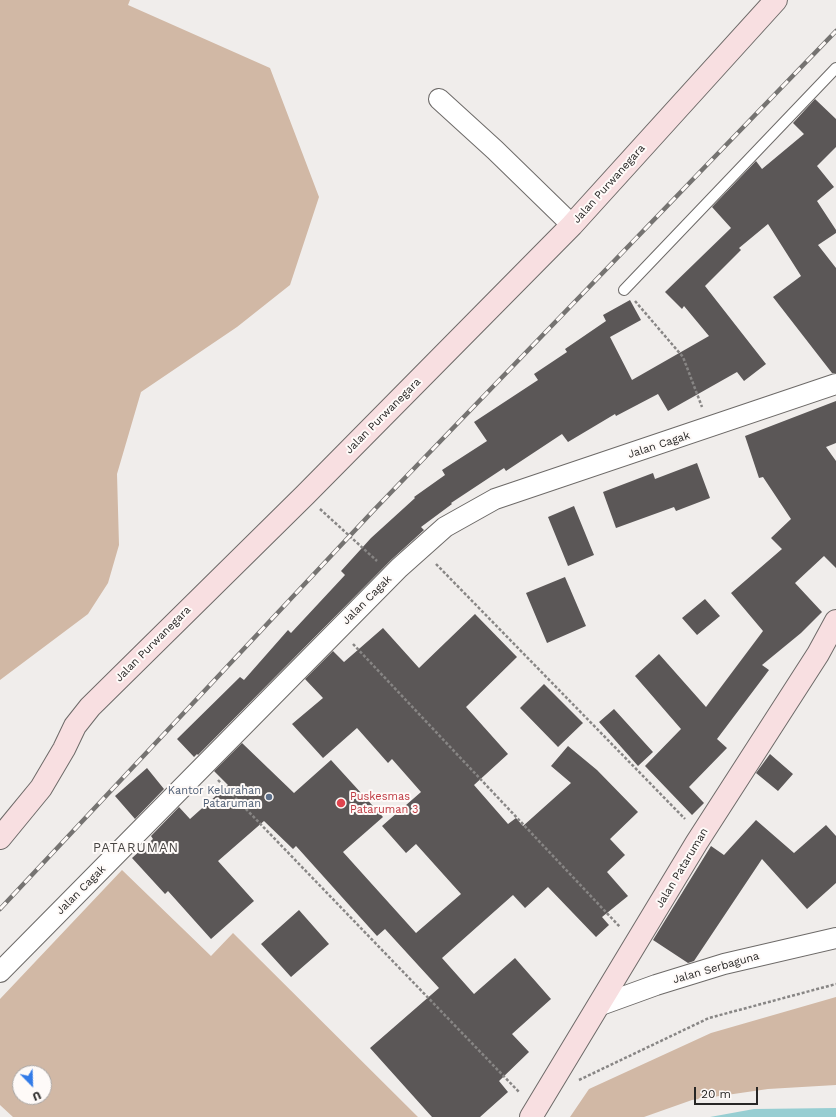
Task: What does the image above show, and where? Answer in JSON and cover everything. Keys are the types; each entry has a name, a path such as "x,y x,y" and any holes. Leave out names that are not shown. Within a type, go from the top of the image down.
{"street":[{"name":"Jalan Purwanegara","path":"0,838 41,788 64,749 75,726 90,707 305,495 572,225 776,0"},
{"path":"439,99 495,150 572,225"},
{"name":"Jalan Cagak","path":"0,972 393,574 445,527 496,499 710,428 836,384"},
{"name":"Jalan Pataruman","path":"537,1108 701,835 818,654 836,621"},
{"name":"Jalan Serbaguna","path":"598,1006 724,964 836,938"}],"lane":[{"path":"624,290 836,68"}],"path":[{"path":"624,290 633,298 683,357 710,428"},
{"path":"305,495 393,574"},
{"path":"421,549 701,835"},
{"path":"338,629 635,944"},
{"path":"204,765 537,1108 709,1018 836,984"}],"shaded area":[{"path":"0,0 130,0 128,5 270,68 319,197 290,285 237,327 141,392 117,474 119,545 108,583 88,614 0,680"},
{"path":"122,870 211,956 233,933 418,1117 13,1117 0,1105 0,999"},
{"path":"836,997 836,1085 768,1089 692,1100 644,1117 570,1117 589,1089 711,1033"}],"water":[{"path":"836,1108 836,1117 710,1117 754,1109"}],"building":[{"path":"815,99 836,119 836,147 817,166 834,187 817,201 836,230 836,233 818,245 836,268 836,373 832,373 773,297 801,276 768,224 739,248 741,250 705,286 766,364 744,381 737,372 668,411 658,394 616,416 615,414 568,442 562,434 506,471 504,468 451,503 452,504 421,527 424,530 391,560 198,755 197,754 194,757 177,739 240,677 244,680 288,630 291,633 345,575 341,571 371,538 415,498 414,497 445,475 442,470 487,441 474,422 538,380 534,374 567,352 565,349 606,321 603,315 630,300 641,320 610,337 632,380 709,336 684,306 682,309 665,292 731,228 712,207 756,161 762,169 804,134 793,123"},
{"path":"836,401 836,443 826,447 836,461 836,568 824,556 795,583 822,612 801,633 762,665 769,670 717,739 727,748 689,787 704,803 692,815 645,766 681,729 635,676 659,654 706,707 763,631 731,593 782,549 771,538 791,519 763,477 759,478 745,436"},
{"path":"697,463 710,498 676,511 674,507 616,528 603,492 653,473 655,479"},
{"path":"574,506 594,555 568,566 548,517"},
{"path":"565,577 586,626 547,643 526,593"},
{"path":"705,599 720,616 697,635 682,618"},
{"path":"475,614 517,657 466,707 508,754 474,785 508,824 516,818 523,826 571,783 551,766 568,746 597,770 638,812 610,839 625,855 607,872 628,896 602,917 609,925 596,937 548,887 525,908 513,895 442,958 474,994 515,958 551,999 512,1034 529,1052 499,1081 508,1092 480,1117 432,1117 370,1048 439,988 385,929 377,936 296,846 293,849 264,821 218,861 254,901 211,939 168,891 165,894 132,858 153,839 151,836 179,807 190,819 228,785 214,771 242,743 294,793 331,760 383,817 343,852 416,933 461,894 416,844 406,853 382,826 421,792 392,759 388,763 357,728 323,758 292,724 323,698 305,679 333,651 344,662 383,628 419,668"},
{"path":"544,684 583,723 558,747 520,708"},
{"path":"614,709 653,752 638,766 599,722"},
{"path":"770,754 793,774 778,791 756,773"},
{"path":"147,768 164,789 135,819 115,796"},
{"path":"756,820 794,853 826,825 836,836 836,883 807,909 762,859 694,961 688,963 653,940 711,846 724,855"},
{"path":"299,910 329,944 291,977 261,944"}],"railway":[{"path":"0,909 374,510 836,31"}],"place":[{"name":"Kantor Kelurahan Pataruman","path":"269,797"},
{"name":"Puskesmas Pataruman 3","path":"341,803"}],"district":[{"name":"PATARUMAN","path":"136,848"}]}
